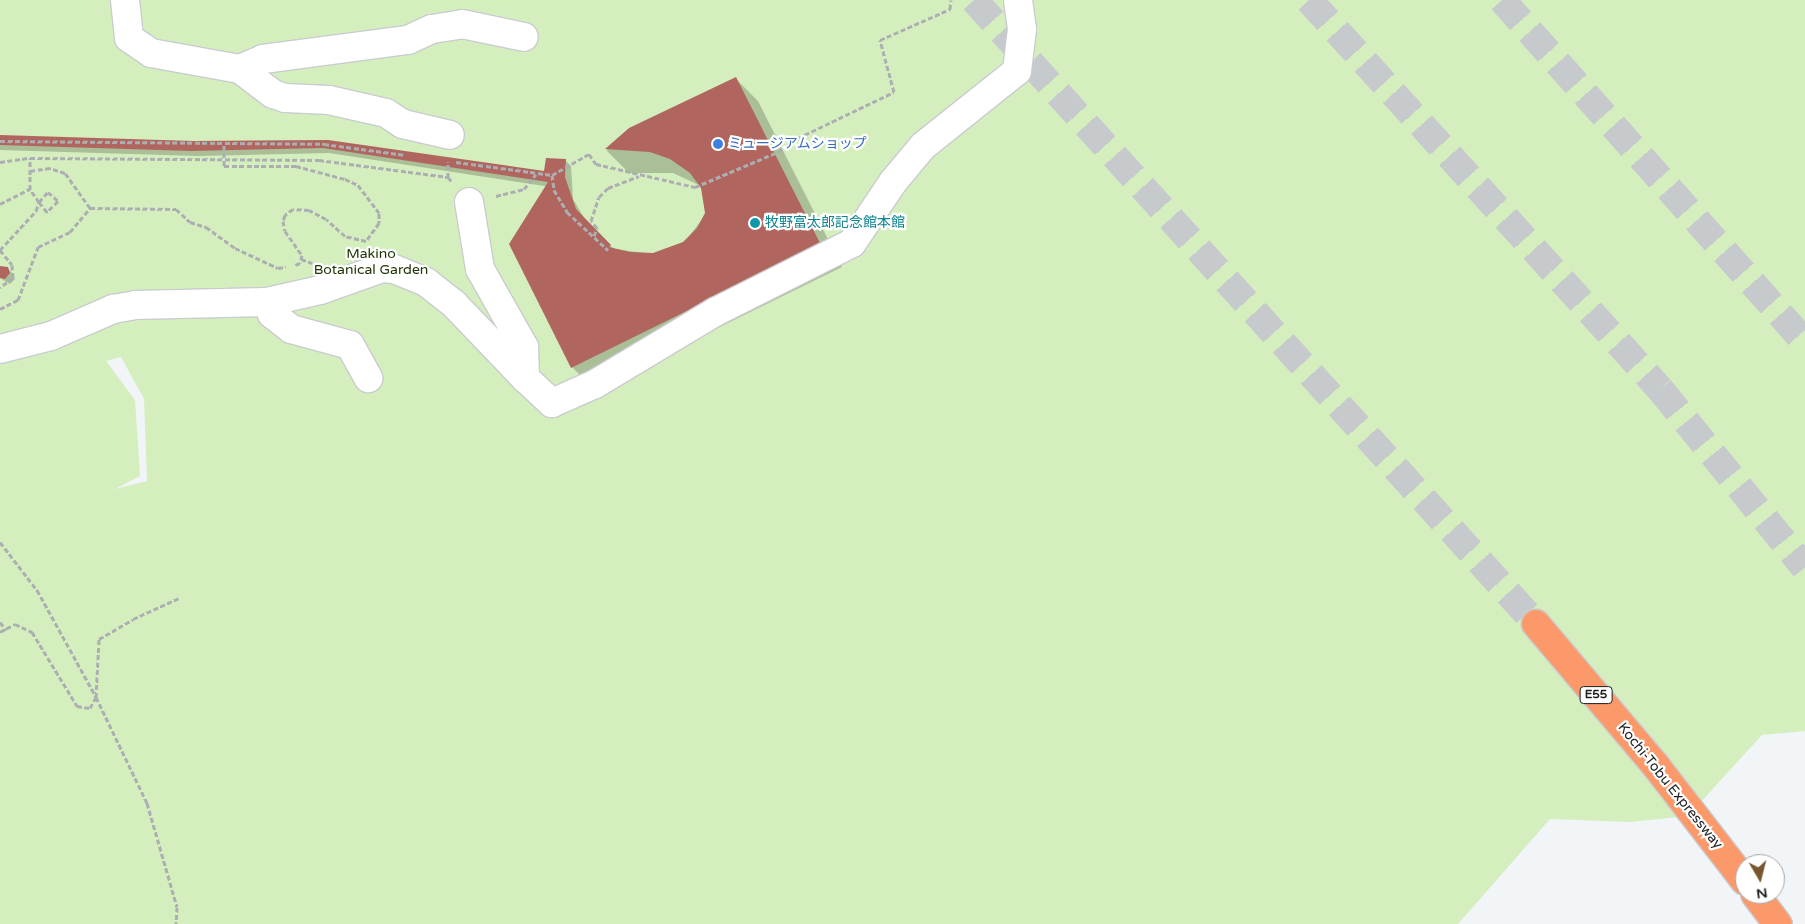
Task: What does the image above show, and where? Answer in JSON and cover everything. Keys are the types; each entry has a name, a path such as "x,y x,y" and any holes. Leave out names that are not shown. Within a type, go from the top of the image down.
{"highway":[{"name":"Kochi-Tobu Expressway","path":"1536,624 1656,766 1735,868"},
{"path":"1763,904 1778,924"}],"lane":[{"path":"124,0 129,38 151,53 181,61 240,69 265,89 285,98 348,104 386,113 449,148"},
{"path":"0,349 51,336 113,309 135,305 268,302 320,290 369,271 394,269 426,282 454,304 525,378 552,402 595,384 715,312 852,243 893,182 923,146 1017,71 1022,29 1018,0"},
{"path":"240,69 263,59 408,40 432,29 462,24 524,37"},
{"path":"469,202 480,269 524,347 525,378"},
{"path":"268,302 272,314 291,329 350,345 368,378"}],"path":[{"path":"449,148 536,173 552,175 589,154 596,164 640,176 695,187 778,152 798,138 894,92 880,40 950,9 952,0"},
{"path":"0,141 224,145 324,144 410,156"},
{"path":"90,208 176,209 226,243 278,268 300,263 302,255 285,231 283,221 285,215 293,210 309,210 326,219 354,240 366,242 379,223 379,213 358,185 345,179 296,166 231,169 224,166 224,145"},
{"path":"439,160 449,148"},
{"path":"449,148 448,176 469,202 524,190 536,173"},
{"path":"0,162 30,158 319,160 448,176"},
{"path":"0,287 13,278 12,265 0,250 36,211 39,202 48,192 58,201 47,212 39,202 30,188 30,158"},
{"path":"29,172 50,168 64,172 90,208"},
{"path":"552,175 554,190 560,203 608,250"},
{"path":"594,236 597,228 591,221 599,198 621,181 640,176"},
{"path":"0,204 30,188"},
{"path":"0,309 18,300 38,247 70,232 90,208"},
{"path":"0,542 37,590 96,697 147,803 177,907 176,924"},
{"path":"0,632 15,624 32,632 77,706 90,708 96,697 99,639 133,619 179,598"},
{"path":"0,622 6,630"}],"green space":[{"name":"Makino Botanical Garden","path":"0,0 1805,0 1805,731 1762,735 1688,816 1630,822 1550,819 1458,924 0,924","holes":["121,357 144,399 147,481 115,489 140,476 135,400 106,361"]}],"building":[{"name":"牧野富太郎記念館本館","path":"736,77 821,245 571,368 509,244 548,182 323,148 191,151 0,145 0,135 194,141 328,140 544,171 546,158 566,159 565,177 576,209 611,245 609,247 630,252 653,253 683,242 697,228 705,213 701,188 690,173 670,159 650,152 605,149 629,128"},
{"path":"0,266 8,267 10,273 5,279 0,278"}],"tunnel":[{"path":"974,0 1536,624"},
{"path":"1309,0 1660,389 1805,568"},
{"path":"1502,0 1805,343"}],"place":[{"name":"ミュージアムショップ","path":"718,144"},
{"name":"牧野富太郎記念館本館","path":"755,223"}]}
